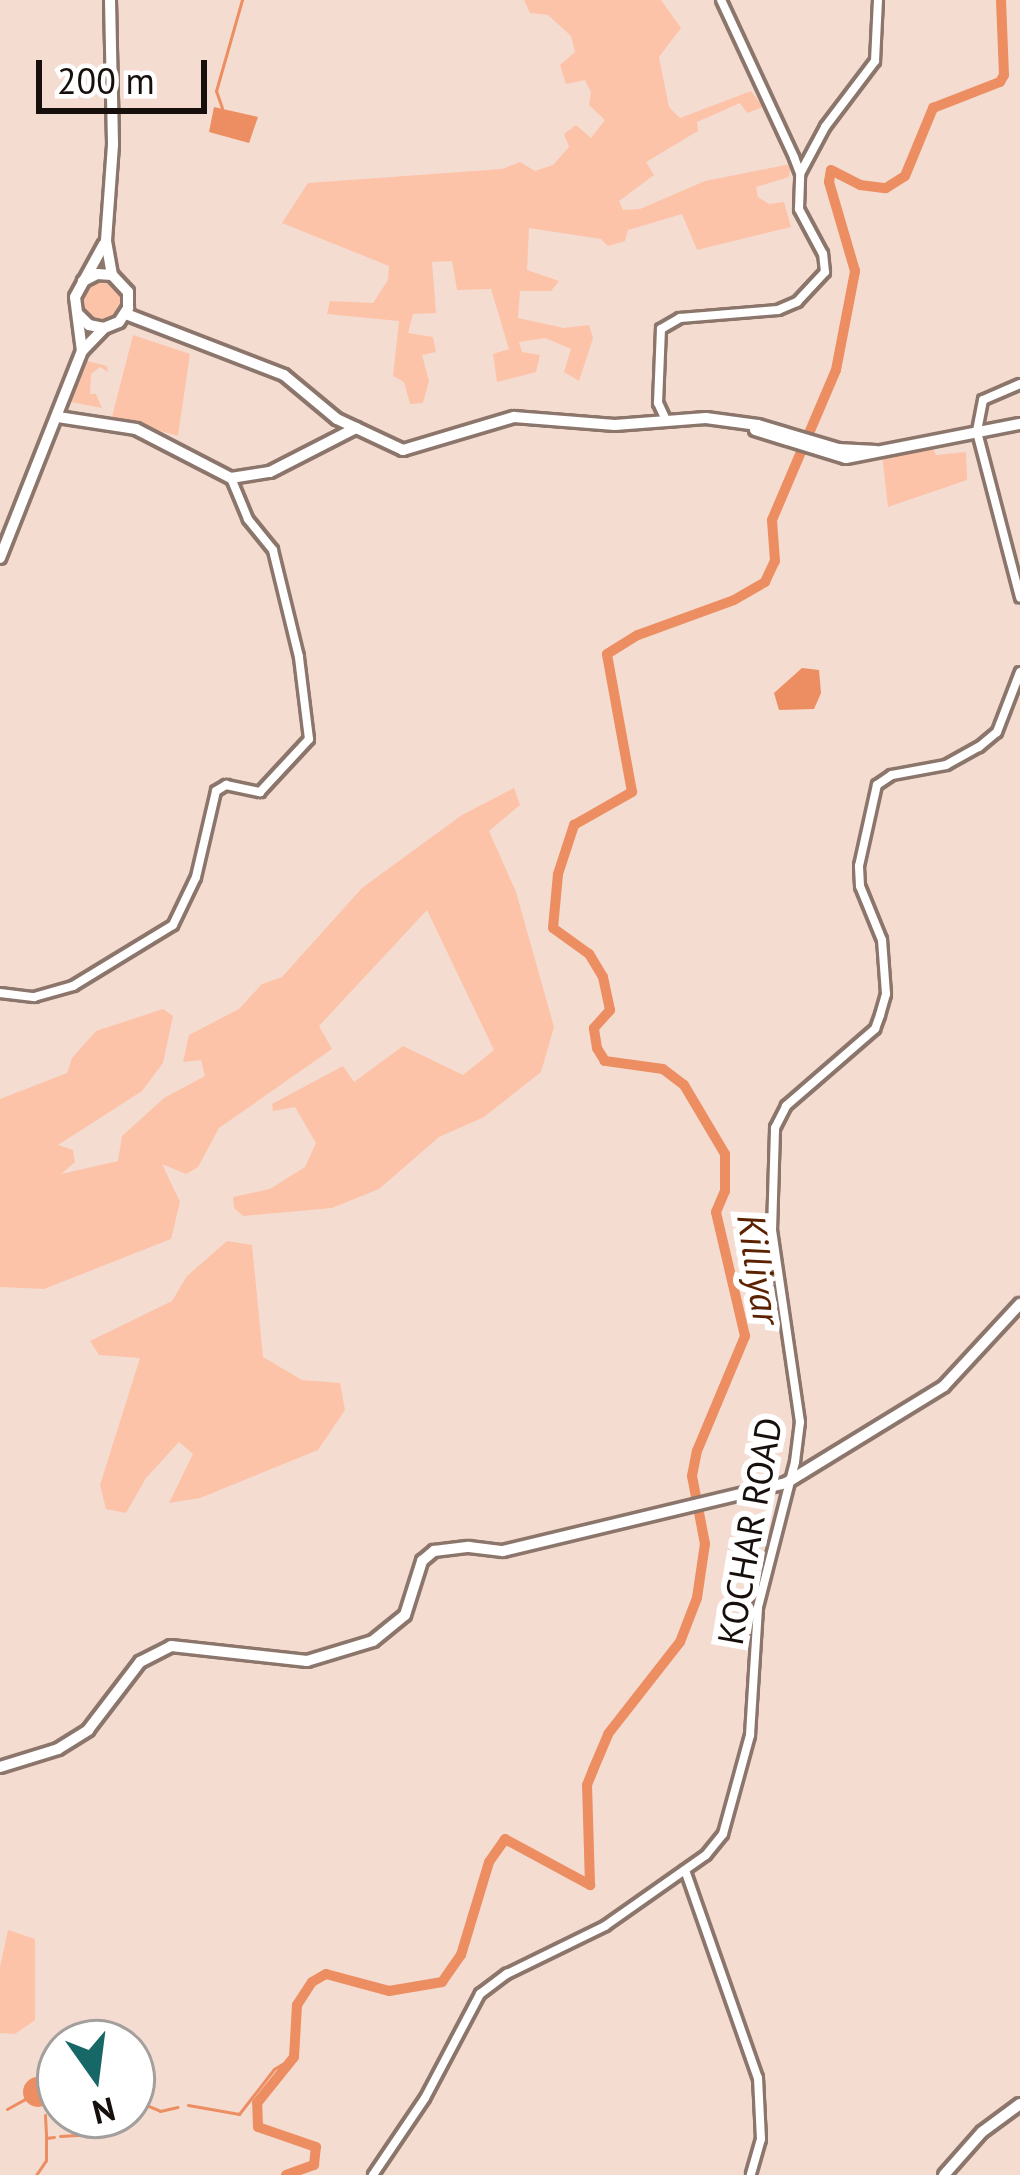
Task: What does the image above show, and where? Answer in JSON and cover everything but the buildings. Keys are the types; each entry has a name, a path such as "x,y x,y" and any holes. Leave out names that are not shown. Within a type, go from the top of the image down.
{"main road":[{"path":"110,0 113,145 106,241 112,275 128,292 126,314"},
{"path":"82,351 75,297 106,241"},
{"path":"83,281 97,274 112,275"},
{"path":"78,314 89,325 104,328"},
{"path":"0,558 15,530 82,351 126,314"},
{"path":"126,314 284,375 356,428 415,451 500,417 615,425 706,418 783,435 835,453 876,451 1020,424"},
{"path":"58,417 136,429 231,478 270,472 356,428"},
{"path":"0,1767 58,1749 88,1730 140,1662 171,1646 280,1661 339,1655 373,1641 405,1615 422,1561 434,1551 470,1547 503,1551 786,1483 944,1386 1020,1304"},
{"path":"944,2175 982,2132 1020,2108"},
{"path":"953,2175 1020,2108"}],"street":[{"path":"721,0 800,173"},
{"path":"666,420 658,403 661,329 680,318 778,310 822,278 823,254 796,197 800,173 825,127 875,61 878,0"},
{"path":"1020,384 983,400 977,432 1020,597"},
{"path":"0,993 34,997 73,986 172,925 196,877 215,791 226,784 260,792 309,739 299,657 273,550 248,519 231,478"},
{"path":"0,526 15,530"},
{"name":"KOCHAR ROAD","path":"373,2175 425,2098 480,1994 507,1975 591,1935 685,1870 723,1834 754,1704 758,1606 795,1462 800,1422 772,1232 775,1128 786,1106 866,1037 880,1015 886,994 882,940 860,886 859,849 877,785 892,776 946,765 979,747 997,732 1020,671"},
{"path":"685,1870 758,2078 761,2139 752,2175"}],"shaded area":[{"path":"524,0 661,0 681,28 659,57 669,107 680,118 751,91 763,107 747,113 740,103 697,122 698,131 646,162 654,175 619,201 623,210 640,209 705,181 791,164 789,177 756,187 758,197 769,204 784,202 791,227 697,250 682,214 628,230 625,241 608,246 601,239 529,228 527,270 559,281 551,291 520,291 518,318 564,328 589,325 593,338 579,381 564,372 571,349 545,338 519,342 522,352 540,355 536,372 497,382 493,354 509,349 491,289 457,290 452,261 432,262 436,313 413,314 408,333 433,337 436,352 422,355 429,381 423,403 410,404 404,382 393,376 399,321 327,314 330,301 373,303 388,280 389,266 282,223 308,183 502,169 520,162 535,171 553,165 569,147 564,134 576,125 591,138 605,120 589,105 591,92 585,80 566,84 560,65 575,52 571,36 548,15 530,13"},
{"path":"214,107 258,117 249,143 209,132"},
{"path":"102,279 117,286 124,301 117,316 102,323 87,316 80,301 87,286"},
{"path":"133,335 190,354 178,436 112,417"},
{"path":"87,361 107,366 108,372 100,367 91,374 90,394 96,394 102,408 71,402"},
{"path":"932,446 936,455 966,452 967,480 888,507 882,454"},
{"path":"802,668 819,670 821,693 814,709 779,710 774,693"},
{"path":"514,788 520,805 489,831 516,892 554,1027 541,1072 484,1117 439,1137 379,1189 332,1208 243,1216 234,1208 233,1197 270,1189 305,1167 316,1143 295,1107 273,1111 272,1104 343,1066 354,1082 403,1046 463,1075 494,1050 427,910 319,1026 332,1049 219,1128 198,1167 186,1174 162,1164 180,1202 171,1239 44,1289 0,1287 0,1099 67,1073 72,1058 96,1031 163,1009 173,1016 163,1063 142,1091 58,1145 73,1150 75,1162 61,1174 118,1161 122,1136 164,1098 205,1076 201,1060 183,1062 189,1035 239,1009 262,984 282,977 362,888 462,815"},
{"path":"227,1241 252,1245 263,1357 302,1380 340,1383 345,1410 318,1450 200,1498 169,1503 193,1454 179,1442 146,1478 126,1513 106,1509 100,1485 140,1358 99,1355 90,1341 172,1301 187,1276"},
{"path":"8,1930 35,1939 35,2020 15,2034 0,2033 0,1967"},
{"path":"36,2077 36,2107 23,2092"}],"waterway":[{"path":"222,108 216,91 242,0"},
{"name":"Killiyar","path":"286,2175 314,2165 316,2147 258,2127 257,2103 294,2057 297,2005 312,1982 326,1974 389,1991 442,1982 461,1955 489,1862 505,1839 590,1885 587,1785 608,1734 680,1642 697,1598 705,1544 692,1476 697,1451 745,1336 716,1212 725,1191 725,1154 684,1085 663,1069 605,1061 597,1048 594,1028 610,1010 603,977 589,954 553,928 558,874 574,825 632,792 607,654 638,635 734,600 765,582 775,561 772,520 836,370 855,271 829,182 831,170 860,185 886,188 905,176 933,108 1000,82 1004,75 1001,0"},
{"path":"188,2105 239,2114 274,2069 294,2057"},
{"path":"7,2109 29,2097"},
{"path":"156,2109 178,2107"},
{"path":"36,2175 46,2160 46,2139"}]}
